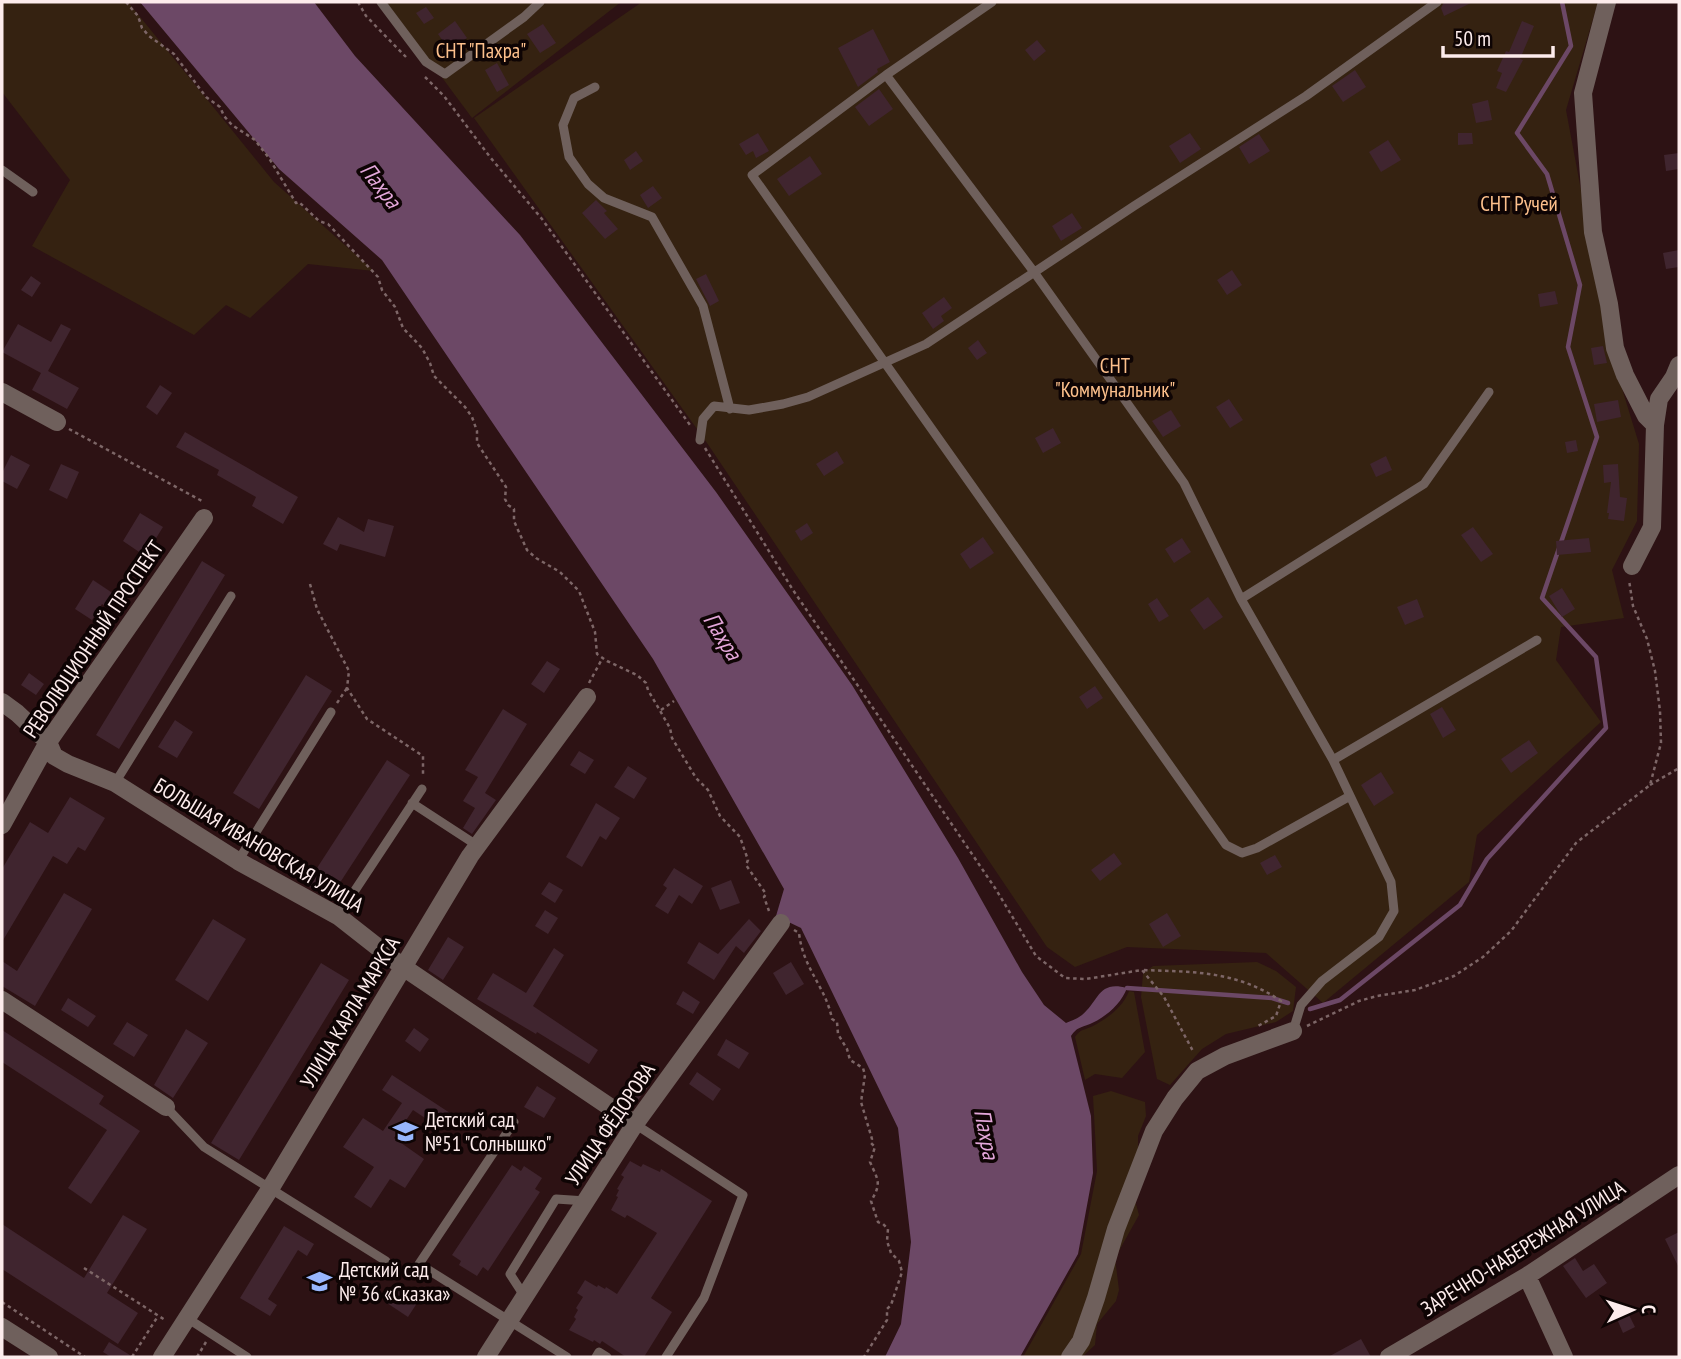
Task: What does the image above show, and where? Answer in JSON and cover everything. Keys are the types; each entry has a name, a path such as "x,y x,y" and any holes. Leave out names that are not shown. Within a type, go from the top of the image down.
{"street":[{"path":"1608,2 1583,93 1593,232 1609,304 1615,348 1641,405 1655,425"},
{"path":"1632,566 1652,527 1655,425 1659,400 1679,365"},
{"path":"2,392 57,422"},
{"name":"РЕВОЛЮЦИОННЫЙ ПРОСПЕКТ","path":"2,825 48,742 203,509"},
{"name":"УЛИЦА КАРЛА МАРКСА","path":"162,1357 270,1189 478,846 587,697"},
{"name":"БОЛЬШАЯ ИВАНОВСКАЯ УЛИЦА","path":"2,702 48,742 54,756 115,783 238,861 338,916 403,967 635,1124"},
{"name":"УЛИЦА ФЁДОРОВА","path":"486,1357 635,1124 781,923"},
{"path":"2,1000 166,1107"},
{"path":"1070,1357 1085,1330 1116,1229 1154,1131 1175,1098 1197,1071 1225,1056 1293,1031"},
{"name":"ЗАРЕЧНО-НАБЕРЕЖНАЯ УЛИЦА","path":"1389,1357 1527,1276 1679,1175"},
{"path":"1527,1276 1564,1357"},
{"path":"2,1329 48,1357"}],"lane":[{"path":"381,2 426,62 445,74 524,17 540,2"},
{"path":"992,2 886,75 752,175 1226,845 1242,853 1257,848 1350,796"},
{"path":"700,440 703,419 714,407 749,410 808,397 926,344 1306,96 1437,2"},
{"path":"886,75 1034,272 1184,482 1241,599 1333,760 1391,882 1394,911 1379,937 1322,981 1301,1004 1293,1031"},
{"path":"595,87 574,98 563,125 569,157 589,184 604,198 652,217 703,306 730,409"},
{"path":"2,170 33,192"},
{"path":"1241,599 1424,484 1489,392"},
{"path":"115,783 231,596"},
{"path":"1333,760 1536,640"},
{"path":"238,861 331,712"},
{"path":"338,916 422,789"},
{"path":"412,803 478,846"},
{"path":"166,1107 204,1147 386,1261"},
{"path":"514,1122 419,1264 567,1357"},
{"path":"635,1124 743,1195 704,1298 666,1357"},
{"path":"525,1297 510,1274 556,1199 586,1201"},
{"path":"183,1324 212,1334 247,1357"},
{"path":"596,1357 599,1352 607,1357"}],"path":[{"path":"126,2 138,16 146,33 174,54 206,97 220,107 224,117 255,141 269,158 296,203 299,202 319,220 328,224 378,277 382,290 395,307 403,328 422,348 434,376 466,407 472,417 477,431 477,443 506,487 505,499 514,509 514,521 527,550 560,572 579,591 597,637 597,654 643,680 696,778 708,790 720,816 740,837 748,860 746,865 764,889 768,909 781,923 800,933 799,946 804,960 829,1004 832,1019 837,1022 838,1034 850,1060 863,1068 865,1076 861,1102 871,1143 875,1147 870,1162 878,1181 878,1190 871,1201 878,1222 888,1229 887,1241 902,1272 891,1305 887,1309 887,1320 864,1357"},
{"path":"358,2 366,16 405,56"},
{"path":"425,76 542,219 700,440 793,590 995,888 1036,956 1065,978 1086,979 1142,970 1223,975 1266,991 1280,1001 1276,1016 1255,1027"},
{"path":"57,422 203,509"},
{"path":"1632,566 1629,583 1633,606 1647,639 1656,671 1660,711 1661,743 1650,785"},
{"path":"310,584 317,610 349,671 347,688 331,712"},
{"path":"587,697 590,678 602,659"},
{"path":"347,688 367,719 424,756 422,789"},
{"path":"661,710 674,701"},
{"path":"1293,1031 1359,1002 1415,990 1454,976 1483,957 1511,931 1576,842 1650,785 1679,768"},
{"path":"1142,970 1164,997 1194,1049 1197,1071"},
{"path":"84,1268 158,1316 183,1324"},
{"path":"2,1302 85,1357"},
{"path":"132,1357 158,1316"},
{"path":"197,1357 212,1334"}],"green space":[{"path":"2,2 128,2 274,182 374,271 308,264 250,318 226,305 194,335 32,246 70,180 2,92"},
{"name":"СНТ \"Пахра\"","path":"386,2 621,2 472,118"},
{"name":"СНТ \"Коммунальник\"","path":"642,2 1598,2 1566,110 1612,356 1639,444 1637,521 1612,570 1624,618 1561,627 1556,660 1601,722 1477,835 1469,882 1323,1003 1266,953 1127,947 1075,967 1047,947 707,443 474,118"},
{"path":"1257,962 1276,971 1296,987 1293,1011 1276,1022 1226,1034 1202,1049 1170,1085 1157,1079 1141,997 1143,974 1153,966"},
{"path":"1129,991 1134,992 1145,1052 1122,1078 1095,1074 1085,1080 1075,1037 1114,1012"},
{"path":"1111,1091 1145,1102 1146,1116 1138,1136 1133,1193 1139,1215 1115,1258 1119,1290 1116,1301 1097,1324 1095,1345 1082,1357 1023,1357 1081,1254 1097,1171 1093,1096"}],"water":[{"name":"Пахра","path":"140,2 314,2 355,56 520,235 716,492 852,685 1044,1005 1066,1023 1082,1015 1104,989 1117,986 1127,988 1117,1005 1107,1014 1077,1029 1071,1036 1091,1116 1093,1173 1078,1254 1020,1357 885,1357 901,1324 911,1242 898,1128 801,928 776,916 784,889 653,659 382,260 279,169"}],"building":[{"path":"1444,2 1473,2 1444,16 1441,8"},
{"path":"426,7 434,18 424,24 416,13"},
{"path":"455,21 467,38 449,50 438,34"},
{"path":"1522,21 1534,26 1520,59 1523,60 1506,92 1496,88 1502,73 1497,71 1506,51 1509,52"},
{"path":"543,24 556,43 540,53 527,34"},
{"path":"873,29 890,62 877,69 878,72 858,87 838,48"},
{"path":"1037,40 1046,51 1034,61 1025,50"},
{"path":"497,63 509,85 497,92 485,70"},
{"path":"1355,70 1366,87 1343,102 1332,86"},
{"path":"879,89 893,109 869,126 855,107"},
{"path":"1488,100 1492,120 1476,123 1472,104"},
{"path":"758,133 769,151 756,158 753,151 746,155 739,144"},
{"path":"1190,133 1201,149 1180,163 1169,146"},
{"path":"1458,133 1472,133 1473,144 1458,145"},
{"path":"1259,134 1270,151 1249,164 1239,147"},
{"path":"1388,140 1401,160 1381,172 1369,152"},
{"path":"636,151 643,161 630,170 624,160"},
{"path":"1679,153 1679,169 1666,171 1664,155"},
{"path":"810,156 822,174 789,196 777,179"},
{"path":"653,186 662,198 648,208 640,195"},
{"path":"596,200 607,211 604,213 618,229 605,239 582,213"},
{"path":"1072,213 1082,228 1061,241 1052,226"},
{"path":"1679,250 1679,267 1666,269 1663,253"},
{"path":"1232,270 1242,285 1227,295 1217,280"},
{"path":"706,274 719,301 710,306 696,279"},
{"path":"31,276 41,283 32,297 21,290"},
{"path":"1555,291 1558,304 1540,307 1538,294"},
{"path":"944,297 952,308 941,316 944,321 933,329 922,313"},
{"path":"18,324 51,342 61,324 71,329 48,371 79,388 67,409 32,390 41,373 2,352"},
{"path":"978,340 987,353 977,360 968,348"},
{"path":"1603,346 1607,363 1594,365 1591,348"},
{"path":"160,385 172,393 157,415 146,407"},
{"path":"1229,399 1243,420 1230,428 1216,407"},
{"path":"1618,400 1621,417 1597,422 1594,404"},
{"path":"1171,410 1181,426 1163,437 1152,421"},
{"path":"1053,428 1061,443 1043,453 1035,438"},
{"path":"185,432 298,497 283,524 252,506 256,497 217,475 219,470 176,447"},
{"path":"1576,440 1578,451 1567,453 1565,442"},
{"path":"837,451 844,463 824,476 816,464"},
{"path":"11,455 30,465 17,489 2,481 2,473"},
{"path":"1386,456 1392,470 1376,477 1370,464"},
{"path":"61,464 79,472 67,499 49,490"},
{"path":"1618,464 1620,497 1627,498 1624,521 1608,519 1607,513 1611,482 1604,483 1603,465"},
{"path":"140,513 163,527 145,556 123,541"},
{"path":"338,517 364,532 368,519 394,526 385,557 340,544 337,551 323,544"},
{"path":"807,523 813,533 801,541 795,531"},
{"path":"1473,527 1493,554 1481,562 1461,535"},
{"path":"983,537 994,553 970,569 960,554"},
{"path":"1182,538 1191,552 1174,563 1165,549"},
{"path":"1589,538 1591,552 1557,555 1556,541"},
{"path":"202,561 225,575 119,749 96,735"},
{"path":"93,580 117,596 109,609 102,604 92,620 75,609"},
{"path":"1562,588 1575,609 1562,617 1549,596"},
{"path":"1208,597 1223,617 1204,630 1190,610"},
{"path":"1157,598 1169,616 1159,622 1148,604"},
{"path":"1417,599 1424,617 1405,625 1397,607"},
{"path":"547,661 560,669 544,693 531,684"},
{"path":"29,673 44,684 36,695 21,685"},
{"path":"306,675 332,691 259,809 233,793"},
{"path":"1095,686 1103,698 1087,709 1079,697"},
{"path":"1442,707 1456,730 1443,738 1430,714"},
{"path":"503,709 527,724 485,793 496,800 472,834 463,828 475,808 463,801 478,777 465,770"},
{"path":"175,720 193,732 177,758 158,747"},
{"path":"1529,740 1538,753 1511,773 1501,759"},
{"path":"579,751 594,760 585,774 570,765"},
{"path":"387,760 410,775 330,898 306,885"},
{"path":"628,766 647,778 634,799 614,787"},
{"path":"1381,772 1394,793 1374,806 1361,785"},
{"path":"70,797 105,818 85,851 78,847 67,864 53,856 2,942 2,869 30,822 48,833"},
{"path":"596,803 620,818 606,840 600,836 582,867 566,857"},
{"path":"1114,853 1122,864 1100,881 1091,870"},
{"path":"1275,855 1282,867 1267,875 1260,863"},
{"path":"674,868 703,886 692,904 679,895 668,914 655,906 667,888 663,885"},
{"path":"731,880 740,903 720,910 711,888"},
{"path":"549,882 563,890 555,903 541,894"},
{"path":"64,893 92,909 35,1006 2,986 2,961 17,971"},
{"path":"545,910 558,918 548,934 535,926"},
{"path":"1167,913 1181,936 1163,947 1149,924"},
{"path":"213,919 246,939 208,1001 175,980"},
{"path":"749,919 761,931 744,953 736,946 714,980 687,963 699,942 718,954"},
{"path":"448,937 464,947 443,980 428,970"},
{"path":"554,948 564,955 533,1006 598,1050 589,1064 477,999 493,973 526,993"},
{"path":"791,962 804,984 786,995 773,973"},
{"path":"321,963 349,980 239,1160 211,1143"},
{"path":"683,991 700,1002 693,1014 676,1004"},
{"path":"68,998 96,1016 88,1027 61,1010"},
{"path":"127,1022 148,1035 134,1057 113,1044"},
{"path":"414,1028 429,1039 420,1052 405,1041"},
{"path":"186,1029 208,1043 173,1098 154,1085"},
{"path":"2,1030 104,1096 99,1104 140,1131 91,1204 68,1188 107,1130 2,1062"},
{"path":"726,1039 749,1053 739,1069 717,1055"},
{"path":"697,1072 721,1089 713,1101 689,1084"},
{"path":"392,1075 450,1113 440,1128 413,1110 394,1138 424,1159 405,1188 390,1179 371,1208 354,1197 374,1167 343,1147 363,1118 383,1131 402,1103 382,1090"},
{"path":"636,1078 649,1086 635,1104 624,1097"},
{"path":"537,1086 556,1098 544,1118 524,1107"},
{"path":"630,1161 660,1172 661,1169 712,1201 651,1298 672,1312 644,1357 626,1357 602,1341 600,1344 594,1340 593,1342 569,1330 576,1319 576,1308 583,1297 577,1293 585,1280 617,1294 657,1233 627,1215 625,1218 611,1210 618,1197 617,1189 624,1177 621,1175"},
{"path":"512,1165 521,1171 524,1166 542,1178 535,1189 540,1192 488,1271 483,1267 477,1276 459,1265 461,1261 452,1255"},
{"path":"123,1215 147,1229 107,1293 138,1313 118,1344 2,1269 2,1224 84,1278"},
{"path":"284,1226 314,1244 307,1256 298,1250 268,1299 277,1305 270,1316 240,1298"},
{"path":"1679,1232 1679,1268 1665,1239"},
{"path":"1575,1258 1583,1271 1594,1264 1607,1283 1586,1298 1563,1266"},
{"path":"398,1286 419,1300 408,1317 387,1303"},
{"path":"1628,1313 1635,1327 1623,1333 1617,1319"},
{"path":"1361,1339 1371,1357 1328,1357"},
{"path":"109,1342 133,1357 111,1357 103,1352"}],"waterway":[{"path":"1310,1009 1340,1000 1460,905 1487,859 1606,728 1596,657 1542,598 1597,437 1568,347 1580,285 1547,174 1517,133 1571,46 1562,2"},
{"path":"1127,988 1272,998 1288,1003"}],"place":[{"name":"Детский сад №51 \"Солнышко\"","path":"405,1131"},
{"name":"Детский сад № 36 «Сказка»","path":"319,1281"}],"park label":[{"name":"СНТ Ручей","path":"1519,203"}]}
